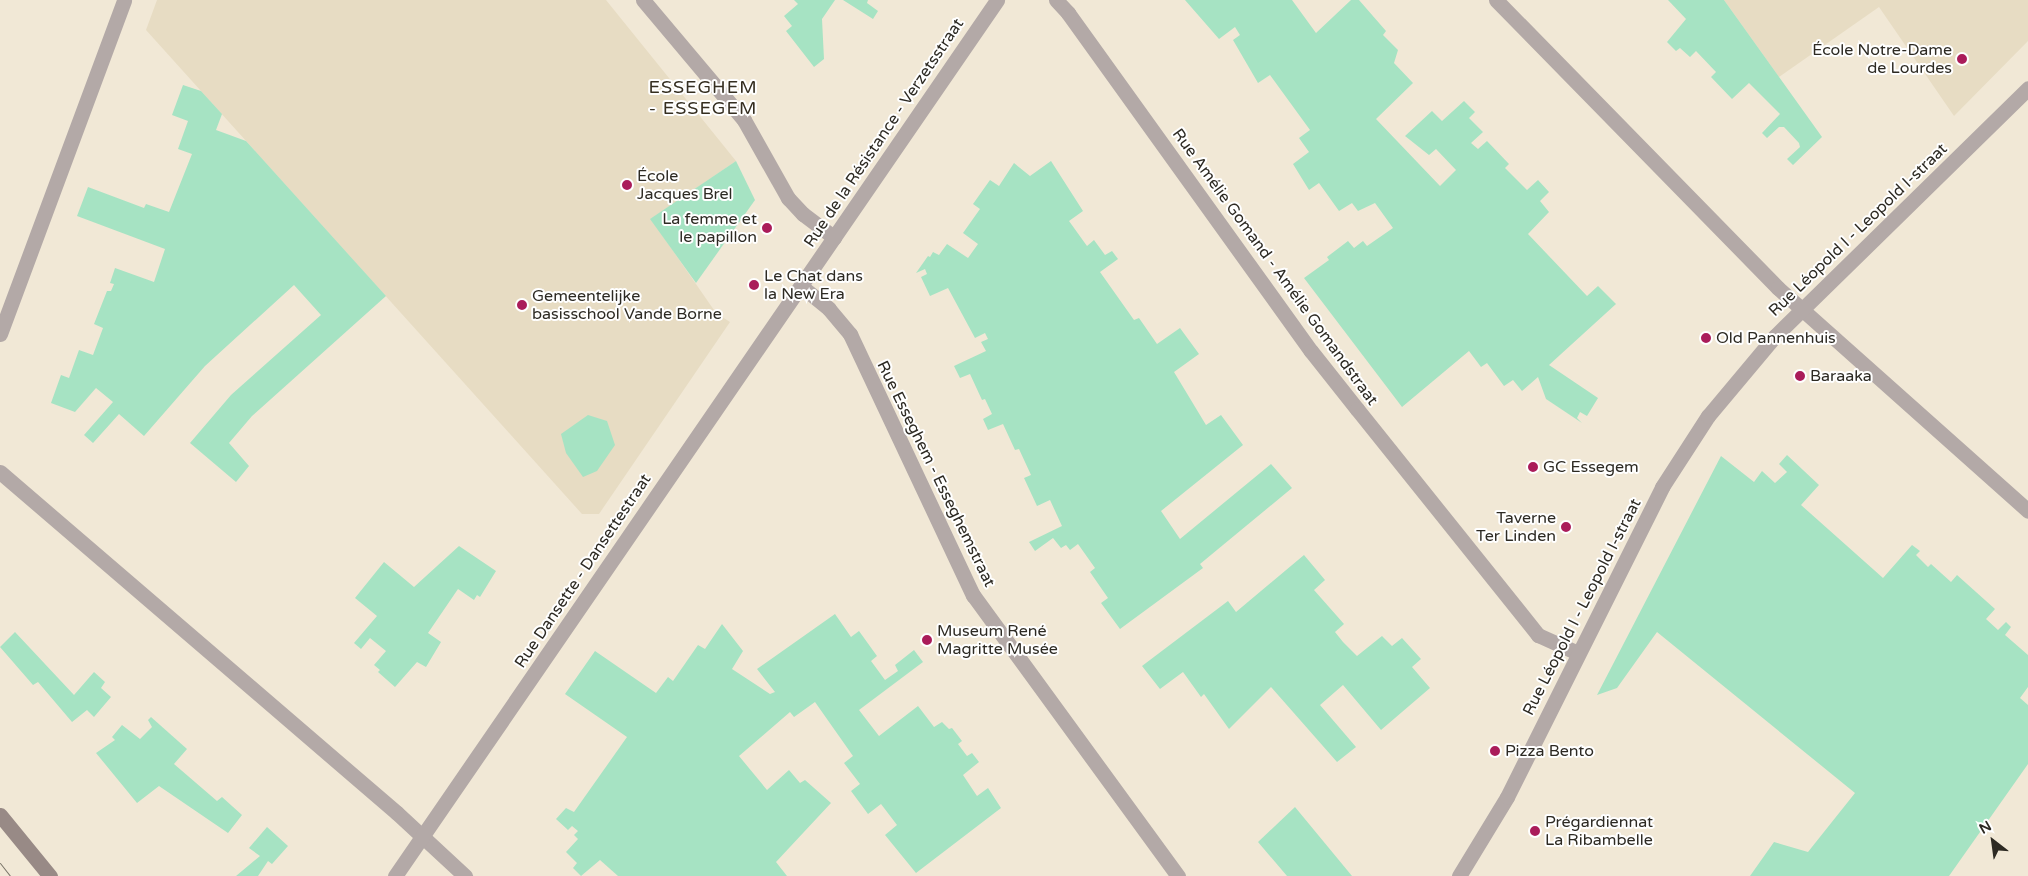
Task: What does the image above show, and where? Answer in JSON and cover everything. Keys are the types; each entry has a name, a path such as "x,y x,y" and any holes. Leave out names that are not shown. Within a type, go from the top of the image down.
{"street":[{"path":"0,334 124,0"},
{"path":"643,0 744,120 795,206 834,237"},
{"name":"Rue de la Résistance - Verzetsstraat","path":"801,286 997,0"},
{"name":"Rue Amélie Gomand - Amélie Gomandstraat","path":"1056,0 1068,13 1311,351 1538,636 1578,653"},
{"path":"1496,0 1801,310 2028,512"},
{"name":"Rue Léopold I - Leopold I-straat","path":"1459,876 1507,796 1662,487 1684,451 1739,378 1801,310 2028,88"},
{"name":"Rue Dansette - Dansettestraat","path":"395,876 801,286"},
{"name":"Rue Esseghem - Esseghemstraat","path":"801,286 829,309 850,334 973,595 1178,876"},
{"path":"0,472 422,836 465,876"},
{"path":"0,815 50,876"}],"shaded area":[{"path":"157,0 606,0 736,161 651,219 716,313 730,322 599,514 582,514 146,30"},
{"name":"École Notre-Dame de Lourdes","path":"1724,0 2028,0 2028,41 1954,116 1879,7 1779,77"}],"green space":[{"path":"794,0 835,0 822,19 824,59 814,67 786,31 792,26 784,16 798,4"},
{"path":"843,0 868,0 867,3 878,11 873,19"},
{"path":"1185,0 1292,0 1316,33 1351,0 1359,0 1386,31 1383,35 1398,50 1394,63 1413,83 1376,119 1440,186 1456,170 1436,149 1429,155 1405,136 1432,111 1442,121 1464,101 1475,112 1469,118 1483,132 1471,143 1478,149 1487,141 1509,164 1505,168 1527,190 1538,180 1549,192 1540,201 1549,212 1528,234 1587,296 1598,286 1616,304 1549,365 1598,398 1587,416 1580,412 1577,418 1582,423 1546,399 1538,377 1522,391 1513,380 1504,386 1487,363 1481,367 1469,351 1402,407 1304,278 1329,260 1327,257 1348,241 1354,248 1363,241 1367,246 1393,228 1375,203 1358,211 1352,203 1339,211 1319,183 1309,190 1293,164 1309,152 1299,138 1310,130 1270,75 1258,83 1233,40 1240,35 1235,27 1219,39"},
{"path":"1668,0 1724,0 1822,137 1793,165 1787,159 1800,147 1799,143 1784,127 1779,127 1767,138 1762,133 1780,114 1749,83 1732,99 1711,77 1716,72 1696,51 1690,57 1680,48 1676,51 1667,42 1686,19"},
{"path":"183,85 201,91 222,114 216,130 246,141 386,296 252,416 229,443 249,466 236,482 190,443 231,395 321,315 294,285 205,366 144,436 119,414 93,443 84,435 113,402 96,388 75,412 51,403 61,375 69,378 79,350 93,355 103,328 94,324 107,291 111,291 114,284 110,283 115,268 154,282 165,249 77,216 88,187 144,208 146,204 169,212 192,154 178,149 188,121 172,115"},
{"path":"736,161 755,200 696,283 650,219"},
{"path":"1051,161 1083,211 1069,221 1087,246 1094,240 1105,255 1112,251 1118,259 1100,272 1134,320 1139,318 1157,344 1180,328 1199,354 1174,372 1206,425 1221,415 1243,445 1161,511 1180,539 1271,464 1292,488 1200,564 1203,568 1120,629 1101,603 1108,598 1090,572 1095,568 1078,544 1070,550 1066,545 1061,548 1053,538 1035,551 1029,542 1062,526 1050,500 1037,506 1024,478 1031,475 1019,449 1015,450 1003,424 988,430 983,419 992,414 985,399 982,400 970,374 960,378 954,366 986,351 981,342 988,339 985,333 975,338 948,288 930,296 921,277 927,274 925,269 916,273 928,256 930,257 933,252 939,255 947,244 968,258 978,244 963,233 980,209 973,204 990,180 999,186 1014,163 1030,176"},
{"path":"588,415 607,421 615,445 597,471 583,477 566,453 561,434"},
{"path":"1787,455 1819,485 1801,505 1883,578 1912,545 1920,551 1916,555 1928,567 1931,564 1951,582 1957,575 1995,609 1986,619 1998,630 2006,622 2011,627 2005,635 2028,655 2028,687 2020,698 2028,705 2028,764 1949,876 1750,876 1774,842 1808,852 1855,793 1657,632 1617,688 1597,695 1721,456 1754,482 1762,471 1775,483 1787,472 1779,464"},
{"path":"459,546 496,571 480,597 477,595 474,600 458,589 428,633 441,642 426,667 417,662 395,687 378,672 380,670 374,665 386,651 370,638 361,649 354,643 377,616 355,598 384,562 414,587"},
{"path":"1304,555 1325,580 1314,590 1344,624 1335,632 1343,642 1357,656 1382,636 1392,646 1402,638 1421,659 1412,667 1430,688 1381,730 1343,685 1320,705 1356,747 1337,762 1271,687 1229,729 1204,694 1201,697 1183,672 1160,689 1142,666 1228,601 1236,612"},
{"path":"835,614 851,637 859,631 877,656 871,661 885,680 898,671 895,665 914,650 923,662 859,710 879,736 918,706 934,727 942,722 949,729 952,728 962,741 958,744 967,756 972,753 979,762 963,775 977,796 988,788 1001,808 916,873 885,835 897,825 881,804 868,814 851,791 860,784 844,763 853,756 815,702 794,717 790,712 739,756 767,790 789,770 800,783 805,780 831,803 776,862 787,876 618,876 600,860 581,876 573,868 577,863 566,852 578,839 574,835 578,831 572,826 568,830 556,819 566,808 574,812 627,737 565,694 595,651 656,693 668,677 673,681 698,645 705,649 722,624 743,651 732,669 770,694 775,692 757,669"},
{"path":"15,632 74,695 94,672 105,682 101,688 111,697 94,717 87,710 72,722 38,682 33,685 0,647"},
{"path":"151,717 187,749 174,764 217,801 222,797 242,815 228,833 159,786 137,803 96,753 115,740 112,737 122,725 140,739 152,727 148,720"},
{"path":"1295,807 1352,876 1287,876 1258,842"},
{"path":"267,827 288,846 272,864 268,861 258,876 236,876 260,856 249,848"}],"tram line":[{"path":"0,863 10,876"}],"place":[{"name":"École Notre-Dame de Lourdes","path":"1962,59"},
{"name":"École Jacques Brel","path":"627,185"},
{"name":"La femme et le papillon","path":"767,228"},
{"name":"Le Chat dans la New Era","path":"754,285"},
{"name":"Gemeentelijke basisschool Vande Borne","path":"522,305"},
{"name":"Old Pannenhuis","path":"1706,338"},
{"name":"Baraaka","path":"1800,376"},
{"name":"GC Essegem","path":"1533,467"},
{"name":"Taverne Ter Linden","path":"1566,527"},
{"name":"Museum René Magritte Musée","path":"927,640"},
{"name":"Pizza Bento","path":"1495,751"},
{"name":"Prégardiennat La Ribambelle","path":"1535,831"}],"district":[{"name":"ESSEGHEM - ESSEGEM","path":"703,98"}]}
